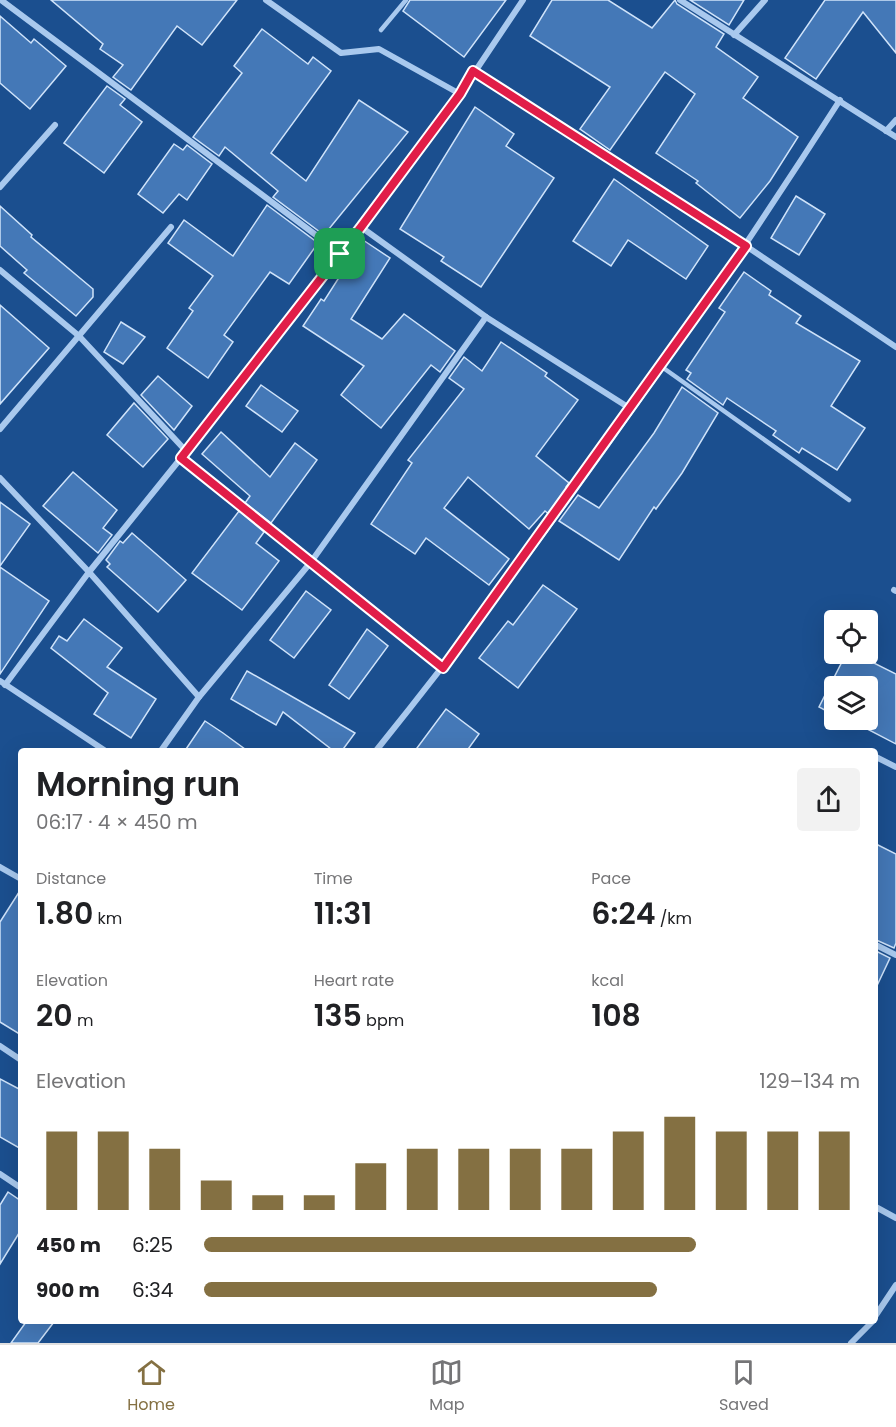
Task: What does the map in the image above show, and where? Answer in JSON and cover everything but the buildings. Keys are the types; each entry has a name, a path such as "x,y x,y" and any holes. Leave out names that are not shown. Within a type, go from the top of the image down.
{"street":[{"path":"1,0 340,254"},
{"path":"266,0 340,53 379,49 460,94"},
{"path":"101,748 2,683 361,227 460,94 473,71 524,0"},
{"path":"680,0 896,137"},
{"path":"734,34 765,0"},
{"path":"473,71 746,246 896,347"},
{"path":"378,748 443,668 662,367 746,246 840,100"},
{"path":"886,131 896,120"},
{"path":"0,187 55,125"},
{"path":"0,429 171,227"},
{"path":"361,227 486,317 631,410"},
{"path":"0,270 79,336 186,451"},
{"path":"163,748 199,697 311,562 486,317"},
{"path":"181,458 443,668"},
{"path":"0,478 89,572 199,697"},
{"path":"878,758 896,767"},
{"path":"0,867 18,877"},
{"path":"878,946 896,955"},
{"path":"0,1046 18,1058"},
{"path":"0,1174 18,1186"},
{"path":"878,1208 896,1218"},
{"path":"878,1312 896,1285"},
{"path":"851,1343 870,1324"}],"lane":[{"path":"381,30 406,0"},
{"path":"662,367 849,500"}],"route":[{"path":"473,71 746,246 631,410 443,668 181,458 340,254 460,94 473,71"}]}
